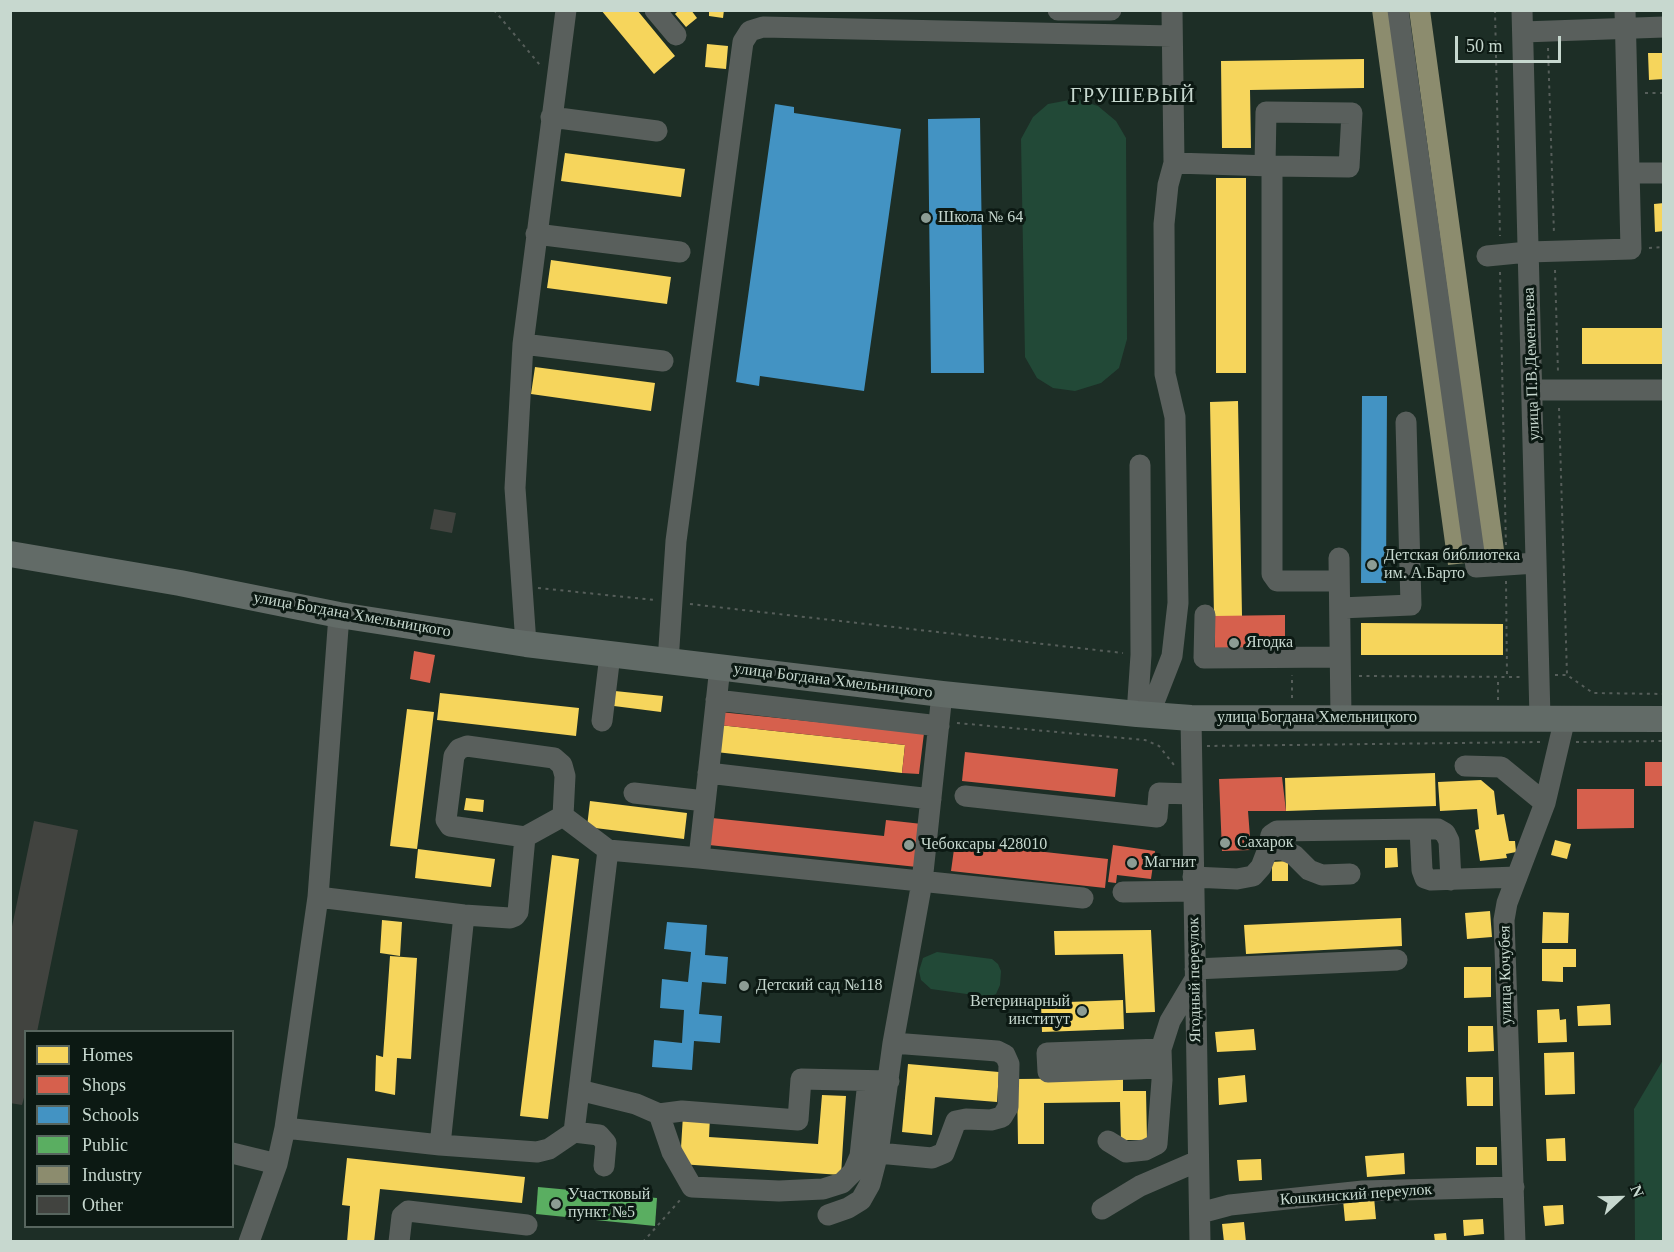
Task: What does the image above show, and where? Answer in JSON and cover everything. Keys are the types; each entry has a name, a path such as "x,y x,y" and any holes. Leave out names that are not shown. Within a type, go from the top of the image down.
{"main road":[{"name":"улица Богдана Хмельницкого","path":"10,554 180,583 339,615 526,644 942,694 1143,715 1191,718 1341,717 1540,730 1567,730 1664,719"}],"street":[{"path":"526,644 515,488 523,344 566,10"},
{"path":"655,10 676,35"},
{"path":"1058,10 1111,10"},
{"path":"1143,715 1172,656 1178,603 1175,417 1165,374 1164,224 1168,185 1174,163 1172,10"},
{"path":"1398,10 1476,567 1536,563"},
{"name":"улица П.В.Дементьева","path":"1522,10 1540,730"},
{"path":"1496,256 1528,252 1631,249 1625,19"},
{"path":"1522,32 1625,19 1664,27"},
{"path":"668,662 676,542 741,54 743,42 750,31 763,27 1172,36"},
{"path":"1174,163 1268,166 1349,167 1352,113 1266,112 1268,166 1272,574 1277,581 1339,581"},
{"path":"551,117 657,131"},
{"path":"1630,173 1664,173"},
{"path":"536,234 680,252"},
{"path":"523,344 663,361"},
{"path":"1532,390 1664,390"},
{"path":"1340,608 1411,605 1406,422"},
{"path":"1140,465 1143,715"},
{"path":"1339,558 1341,717"},
{"path":"249,1242 277,1164 285,1128 318,897 339,615"},
{"path":"1205,615 1204,658 1340,657"},
{"path":"602,721 610,655"},
{"path":"1141,655 1172,656"},
{"path":"699,858 720,667"},
{"path":"659,1114 672,1152 692,1187 779,1191 823,1189 842,1183 853,1172 860,1156 878,1081 893,1043 922,882 942,694"},
{"path":"717,700 939,723"},
{"name":"Ягодный переулок","path":"1191,718 1200,1242"},
{"name":"улица Кочубея","path":"1515,1242 1504,920 1507,903 1545,803 1567,730"},
{"path":"467,746 554,758 562,765 564,776 563,816 525,837 450,826 446,820 454,756 459,749 467,746"},
{"path":"1465,766 1501,767 1545,803"},
{"path":"708,773 931,799"},
{"path":"634,793 705,801"},
{"path":"965,796 1157,816 1159,793 1192,794"},
{"path":"563,816 608,850 1083,898"},
{"path":"1124,892 1253,876 1261,867 1271,835 1277,831 1438,828 1445,833 1449,841 1451,880"},
{"path":"1420,829 1422,870 1425,878 1451,880 1517,877"},
{"path":"318,897 464,915 510,918 518,912 525,837"},
{"path":"1268,849 1283,850 1294,855 1309,870 1322,875 1350,874"},
{"path":"574,1132 608,850"},
{"path":"440,1145 464,915"},
{"path":"1108,1142 1126,1152 1145,1150 1157,1144 1161,1058 1170,1021 1195,974 1397,960"},
{"path":"878,1153 932,1158 944,1153 956,1121 991,1120 1002,1117 1008,1107 1009,1064 1005,1055 997,1051 893,1043"},
{"path":"579,1090 636,1104 659,1114 682,1111 798,1120 801,1079 878,1081"},
{"path":"828,1215 848,1208 861,1200 870,1184 878,1153 878,1081"},
{"path":"285,1128 440,1145 537,1152 549,1149 574,1132 599,1135 606,1143 604,1166"},
{"path":"234,1153 277,1164"},
{"path":"1102,1209 1140,1186 1198,1161"},
{"name":"Кошкинский переулок","path":"1200,1213 1230,1205 1363,1191 1514,1187"},
{"path":"399,1242 402,1216 408,1211 527,1226"}],"path":[{"path":"495,10 556,83"},
{"path":"1495,10 1496,256 1506,550"},
{"path":"1548,38 1554,235"},
{"path":"1555,268 1558,372"},
{"path":"1559,409 1567,675"},
{"path":"1506,582 1508,677"},
{"path":"521,586 1141,655"},
{"path":"1292,675 1292,698"},
{"path":"1547,676 1567,675 1593,693 1664,694"},
{"path":"1357,676 1527,677"},
{"path":"1497,709 1498,677"},
{"path":"939,723 1145,740 1159,746 1177,769"},
{"path":"1203,746 1540,730"},
{"path":"1567,730 1664,741"},
{"path":"643,1242 692,1187"}],"green space":[{"path":"1075,99 1098,106 1116,121 1126,138 1127,339 1119,368 1101,383 1075,391 1053,388 1037,378 1025,357 1021,139 1033,117 1048,104"},
{"path":"937,952 992,959 1001,971 1000,985 996,994 988,997 931,989 921,980 919,971 923,958"},
{"path":"1663,1060 1663,1241 1635,1241 1634,1109"}],"building: Homes":[{"path":"601,10 637,10 675,56 654,74"},
{"path":"679,10 691,10 697,18 686,27 675,14"},
{"path":"709,10 724,10 723,18 709,16"},
{"path":"707,44 728,46 726,69 705,67"},
{"path":"1648,53 1664,53 1664,79 1649,80"},
{"path":"1364,59 1364,88 1250,90 1251,148 1222,148 1221,61"},
{"path":"565,153 685,169 681,197 561,181"},
{"path":"1216,178 1246,178 1246,373 1216,373"},
{"path":"1664,203 1664,231 1655,232 1654,204"},
{"path":"551,260 671,277 667,304 547,288"},
{"path":"1582,328 1664,328 1664,364 1582,364"},
{"path":"535,367 655,383 651,411 531,394"},
{"path":"1238,401 1242,616 1214,616 1210,402"},
{"path":"1361,623 1503,624 1503,655 1361,655"},
{"path":"615,691 663,696 661,712 614,706"},
{"path":"440,693 579,708 576,736 437,720"},
{"path":"407,709 434,712 417,849 390,846"},
{"path":"719,725 905,745 902,773 716,752"},
{"path":"1435,773 1436,806 1286,811 1285,778"},
{"path":"1481,780 1494,791 1497,815 1504,814 1509,841 1515,841 1516,852 1506,854 1507,858 1480,861 1475,830 1479,829 1477,809 1440,811 1438,782"},
{"path":"466,798 484,800 483,812 464,810"},
{"path":"590,801 687,813 684,839 587,827"},
{"path":"1555,840 1571,844 1567,859 1551,855"},
{"path":"1385,848 1397,848 1398,867 1385,868"},
{"path":"418,849 495,859 491,887 415,878"},
{"path":"552,855 579,859 548,1119 520,1116"},
{"path":"1288,861 1288,881 1272,881 1272,862"},
{"path":"1490,911 1492,937 1467,939 1465,913"},
{"path":"1543,912 1569,913 1568,943 1542,943"},
{"path":"1401,918 1402,946 1246,954 1244,925"},
{"path":"382,920 402,922 400,956 380,953"},
{"path":"1151,930 1155,1012 1126,1013 1123,954 1055,955 1054,931"},
{"path":"1542,949 1576,949 1576,967 1563,967 1563,982 1542,981"},
{"path":"390,956 417,958 411,1059 397,1058 395,1095 375,1091 376,1055 383,1057"},
{"path":"1464,967 1491,967 1491,997 1464,998"},
{"name":"Ветеринарный институт","path":"1123,1000 1124,1029 1042,1032 1041,1003"},
{"path":"1610,1004 1611,1025 1578,1026 1577,1006"},
{"path":"1559,1009 1560,1020 1566,1019 1567,1042 1538,1043 1537,1010"},
{"path":"1468,1026 1493,1026 1494,1051 1468,1052"},
{"path":"1254,1029 1256,1050 1217,1052 1215,1032"},
{"path":"1574,1052 1575,1094 1545,1095 1544,1053"},
{"path":"908,1064 999,1072 997,1102 935,1097 932,1135 902,1132"},
{"path":"1245,1075 1247,1102 1219,1105 1218,1078"},
{"path":"1466,1077 1493,1077 1493,1106 1467,1106"},
{"path":"1123,1078 1123,1091 1146,1091 1147,1140 1121,1140 1120,1102 1044,1103 1044,1144 1018,1144 1017,1079"},
{"path":"822,1095 846,1096 841,1175 680,1164 683,1115 710,1117 709,1137 818,1144"},
{"path":"1565,1138 1566,1161 1547,1161 1546,1139"},
{"path":"1476,1147 1497,1147 1497,1165 1476,1165"},
{"path":"1404,1153 1405,1174 1367,1177 1365,1156"},
{"path":"347,1158 525,1177 522,1203 380,1189 374,1242 347,1242 350,1206 342,1205"},
{"path":"1261,1159 1262,1180 1239,1181 1237,1160"},
{"path":"1374,1197 1376,1219 1345,1221 1343,1200"},
{"path":"1563,1205 1564,1224 1545,1226 1543,1206"},
{"path":"1483,1219 1484,1234 1464,1236 1463,1220"},
{"path":"1244,1222 1246,1242 1224,1242 1222,1224"},
{"path":"1446,1233 1447,1242 1435,1242 1434,1234"}],"building: Shops":[{"path":"1285,615 1285,648 1215,648 1214,616"},
{"path":"414,651 435,655 430,683 410,679"},
{"path":"720,712 924,733 919,774 902,773 905,745 719,725"},
{"path":"965,752 1118,769 1115,797 962,781"},
{"path":"1645,762 1664,762 1664,786 1645,786"},
{"path":"1282,777 1286,811 1248,811 1251,850 1222,851 1219,779"},
{"path":"1577,789 1634,789 1634,828 1577,829"},
{"path":"712,818 884,836 886,820 922,824 917,867 709,845"},
{"path":"955,842 1108,859 1105,888 951,871"},
{"name":"Магнит","path":"1113,845 1155,851 1151,879 1117,875 1116,883 1108,882"}],"building: Schools":[{"path":"775,104 794,107 794,113 901,129 864,391 760,376 759,386 736,382"},
{"path":"980,118 984,373 931,373 928,119"},
{"path":"1362,396 1387,396 1386,583 1361,583"},
{"path":"667,922 707,925 705,955 728,957 726,984 702,982 699,1014 722,1016 720,1043 694,1041 692,1070 652,1067 654,1040 682,1043 684,1010 660,1008 662,979 688,982 691,952 664,949"}],"building: Public":[{"path":"538,1187 657,1198 655,1226 536,1214"}],"building: Industry":[{"path":"1372,10 1390,10 1466,563 1448,565"},
{"path":"1409,10 1430,10 1505,557 1484,560"}],"building: Other":[{"path":"434,509 456,513 452,533 430,529"},
{"path":"34,821 78,830 37,1030 24,1030 22,1105 10,1103 10,936"}],"place":[{"name":"Школа № 64","path":"926,218"},
{"name":"Детская библиотека им. А.Барто","path":"1372,565"},
{"name":"Ягодка","path":"1234,643"},
{"name":"Сахарок","path":"1225,843"},
{"name":"Чебоксары 428010","path":"909,845"},
{"name":"Магнит","path":"1132,863"},
{"name":"Детский сад №118","path":"744,986"},
{"name":"Ветеринарный институт","path":"1082,1011"},
{"name":"Участковый пункт №5","path":"556,1204"}],"district":[{"name":"ГРУШЕВЫЙ","path":"1133,97"}]}
